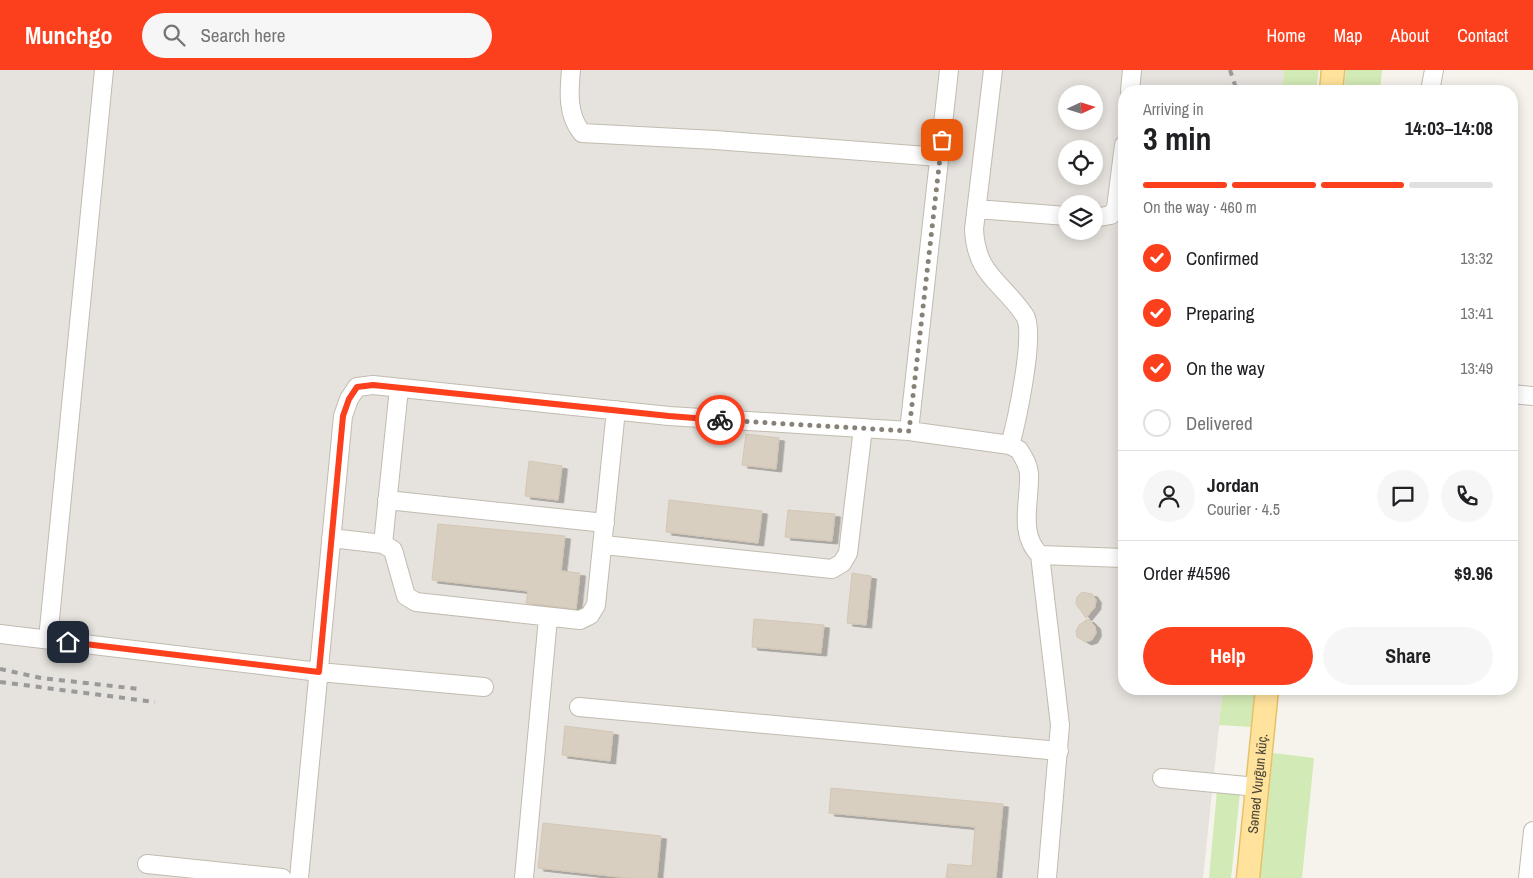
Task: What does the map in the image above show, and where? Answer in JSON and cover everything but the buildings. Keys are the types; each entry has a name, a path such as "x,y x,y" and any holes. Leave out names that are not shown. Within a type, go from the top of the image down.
{"main road":[{"path":"1332,85 1333,70"},
{"name":"Səməd Vurğun küç.","path":"1248,878 1266,695"}],"lane":[{"path":"48,639 104,70"},
{"path":"571,70 570,90 573,122 582,133 716,140 940,157"},
{"path":"909,431 950,70"},
{"path":"993,70 974,239 979,261 1026,318 1028,330 1020,407 1010,445"},
{"path":"1131,85 1132,70"},
{"path":"1431,85 1434,70"},
{"path":"1103,216 1111,215 1116,208 1118,192"},
{"path":"977,209 1058,215"},
{"path":"299,878 343,416 349,399 357,387 373,385 669,416 909,431 1010,445 1019,450 1029,474 1027,526 1032,547 1040,555 1058,690 1059,751 1047,878"},
{"path":"383,544 399,388"},
{"path":"1518,395 1533,396"},
{"path":"332,538 383,544 393,550 406,596 416,602 548,618 580,620 590,615 596,605 604,545 616,410"},
{"path":"604,545 832,569 842,563 848,553 863,428"},
{"path":"387,500 605,523"},
{"path":"1040,555 1118,558"},
{"path":"524,878 548,618"},
{"path":"0,634 319,672 484,687"},
{"path":"579,707 1059,751"},
{"path":"1162,778 1257,787"},
{"path":"1528,878 1533,831"},
{"path":"147,864 282,878"}],"shaded area":[{"path":"0,70 1284,70 1283,85 1118,85 1118,695 1222,695 1203,878 0,878"}],"green space":[{"path":"1284,70 1319,70 1317,85 1283,85"},
{"path":"1346,70 1382,70 1381,85 1345,85"},
{"path":"1222,695 1254,695 1251,727 1219,725"},
{"path":"1273,753 1314,758 1302,878 1260,878"},
{"path":"1217,790 1240,793 1231,878 1209,878"}],"railway":[{"path":"1230,70 1235,85"},
{"path":"0,669 41,678 139,689"},
{"path":"0,682 155,702"}],"way so far":[{"path":"720,420 909,431 942,140"}],"route":[{"path":"68,642 319,672 343,416 349,399 357,387 373,385 720,420"}]}
